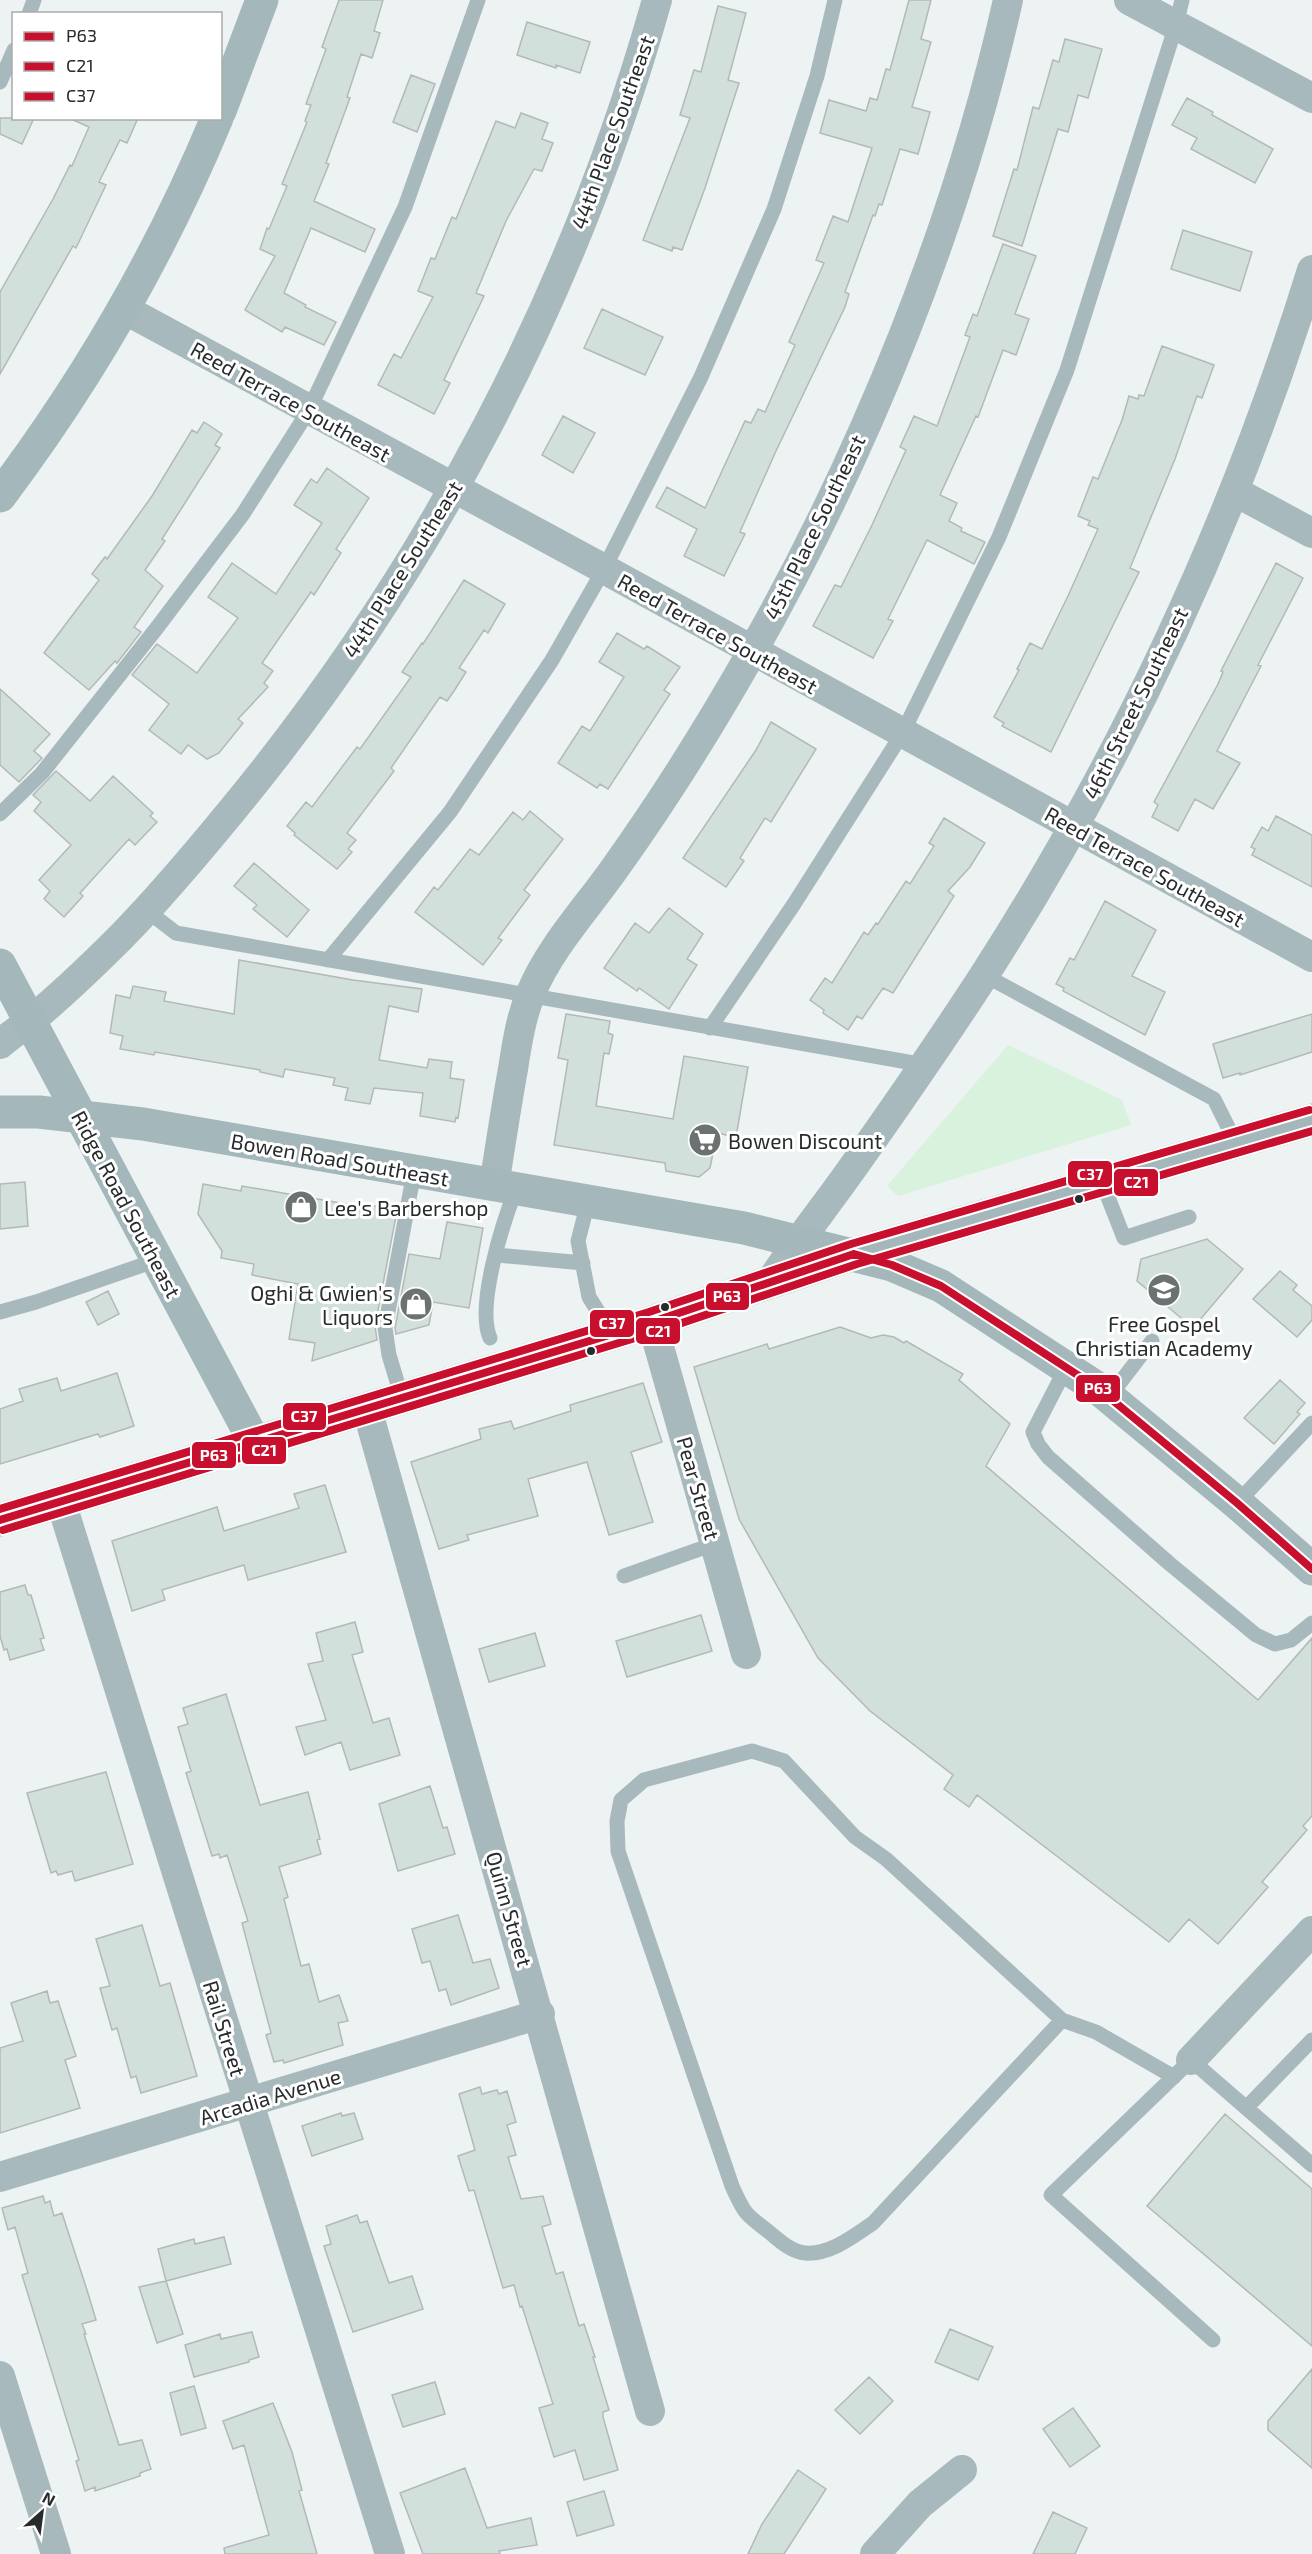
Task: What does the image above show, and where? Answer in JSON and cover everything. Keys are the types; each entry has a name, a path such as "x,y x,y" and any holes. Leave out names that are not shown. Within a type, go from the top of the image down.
{"main road":[{"path":"222,106 262,0"},
{"path":"0,496 68,401 124,309 174,216 216,120"},
{"name":"Ridge Road Southeast","path":"0,964 255,1443"},
{"name":"Bowen Road Southeast","path":"0,1112 39,1112 154,1126 744,1228 892,1265 941,1286 1109,1397 1238,1503 1312,1569"},
{"path":"0,1520 652,1322 854,1254 1312,1120"}],"street":[{"name":"44th Place Southeast","path":"0,1044 30,1021 85,972 146,910 195,855 267,768 326,689 382,608 454,489 510,382 568,255 613,138 657,0"},
{"name":"45th Place Southeast","path":"505,1187 521,1024 530,996 550,957 616,867 673,783 752,652 823,516 896,351 952,196 986,86 1008,0"},
{"path":"1129,0 1179,13 1312,98"},
{"name":"46th Street Southeast","path":"771,1281 925,1065 984,975 1073,827 1142,697 1234,491 1305,322 1312,270"},
{"name":"Reed Terrace Southeast","path":"124,309 1312,957"},
{"path":"1234,491 1312,533"},
{"name":"Pear Street","path":"652,1322 746,1654"},
{"name":"Quinn Street","path":"367,1409 540,2014 650,2411"},
{"name":"Rail Street","path":"60,1502 390,2554"},
{"path":"1183,2069 1312,1931"},
{"name":"Arcadia Avenue","path":"0,2177 540,2014"},
{"path":"0,2376 56,2554"},
{"path":"875,2554 920,2504 962,2470"}],"lane":[{"path":"0,814 42,773 156,629 243,514 309,410 405,207 478,0"},
{"path":"328,960 450,812 552,660 604,569 701,377 774,209 817,76 835,0"},
{"path":"710,1028 794,904 902,734 999,537 1067,370 1179,13"},
{"path":"0,82 12,55"},
{"path":"146,910 176,933 925,1065"},
{"path":"984,975 1214,1099 1236,1143"},
{"path":"402,1398 389,1355 385,1328 414,1172"},
{"path":"1102,1182 1124,1238 1189,1217"},
{"path":"490,1338 486,1328 487,1298 504,1220 505,1187"},
{"path":"588,1202 579,1233 589,1298 612,1334"},
{"path":"497,1255 583,1263"},
{"path":"0,1312 36,1302 157,1260"},
{"path":"1109,1397 1152,1341"},
{"path":"1066,1368 1033,1432 1038,1444 1048,1456 1170,1564 1256,1635 1275,1644 1291,1641 1312,1623"},
{"path":"1238,1503 1312,1423"},
{"path":"624,1576 714,1544"},
{"path":"1062,2020 873,2223 848,2240 826,2249 805,2253 787,2246 744,2213 732,2186 618,1851 616,1821 621,1800 644,1780 752,1751 784,1761 855,1837 886,1859 1062,2020 1183,2069 1246,2108 1312,2164"},
{"path":"1246,2108 1312,2040"},
{"path":"1183,2069 1051,2195 1213,2340"}],"green space":[{"path":"1008,1045 1122,1100 1131,1125 898,1196 887,1186"}],"building":[{"path":"339,0 383,0 374,31 380,33 372,58 361,54 347,97 350,98 326,163 329,164 314,201 375,229 365,252 311,228 284,293 306,305 305,307 336,322 324,345 285,327 282,332 245,310 275,256 260,249 267,228 269,229 287,186 282,184 307,122 305,121 311,105 306,104 326,49 322,47"},
{"path":"909,0 931,0 921,39 931,42 912,107 930,112 918,154 900,149 882,205 879,204 875,216 873,215 845,292 849,294 845,307 776,451 740,532 745,534 724,576 684,556 697,529 656,507 667,487 705,508 745,421 751,423 758,409 765,412 795,345 789,342 824,263 816,260 833,216 848,222 872,148 820,133 829,100 866,111 870,98 877,100 886,69 890,70"},
{"path":"718,6 746,13 728,80 739,83 682,250 673,247 672,251 643,240 690,118 680,115 694,70 701,72"},
{"path":"527,22 590,42 580,73 517,55"},
{"path":"1065,39 1102,49 1088,98 1078,95 1068,132 1058,129 1022,246 993,236 1014,169 1017,170 1033,107 1039,109 1053,60 1059,62"},
{"path":"411,75 435,84 417,132 393,122"},
{"path":"1187,98 1213,112 1212,115 1273,149 1255,183 1191,149 1197,138 1172,125"},
{"path":"521,113 548,123 542,139 553,143 542,171 534,169 506,221 476,293 484,296 444,380 450,383 434,414 378,385 394,354 401,358 433,297 418,291 431,258 435,259 452,217 456,219 496,121 515,128"},
{"path":"0,118 33,120 22,144 0,134"},
{"path":"73,120 137,120 127,143 120,140 99,182 106,185 76,248 73,246 0,374 0,292 70,165 72,166 89,127"},
{"path":"1183,230 1252,252 1240,291 1171,269"},
{"path":"1003,244 1036,256 1015,314 1029,319 1016,355 1003,350 978,417 976,416 940,495 957,503 949,521 962,528 961,531 985,542 974,564 927,540 888,619 893,621 873,658 813,626 835,585 841,587 872,525 906,450 900,447 914,416 937,426 970,337 965,335 973,314 977,316"},
{"path":"602,309 663,337 645,375 584,348"},
{"path":"1162,346 1214,365 1202,398 1197,396 1175,459 1130,568 1139,572 1051,752 1002,726 1004,723 994,717 1019,670 1017,669 1030,643 1042,649 1068,596 1098,529 1088,525 1090,521 1078,516 1093,477 1098,479 1122,420 1129,396 1138,399 1139,395 1144,396"},
{"path":"563,416 595,433 573,473 542,455"},
{"path":"204,422 222,434 215,445 220,448 162,539 165,541 145,570 163,586 134,627 141,632 117,663 115,661 89,690 44,653 99,580 92,574 105,557 107,559 152,496 192,430 197,433"},
{"path":"327,468 369,498 336,549 341,553 314,595 311,592 262,663 273,671 264,683 268,687 238,719 243,723 219,753 207,759 188,745 181,754 149,730 169,704 132,675 157,644 197,673 238,618 208,597 232,563 276,594 322,523 294,505 311,479 317,483"},
{"path":"1276,563 1303,578 1217,751 1240,763 1213,809 1195,799 1178,831 1152,817 1158,805 1154,802 1218,684 1223,672 1221,671"},
{"path":"464,580 505,604 488,633 484,630 459,668 466,672 454,691 447,701 440,697 391,768 394,771 347,833 356,840 348,849 352,852 337,869 294,835 295,833 287,826 306,802 312,807 357,747 360,749 411,677 402,672"},
{"path":"617,633 644,649 647,646 680,667 664,690 670,694 608,789 600,784 597,788 558,763 582,726 590,731 624,677 599,662"},
{"path":"0,689 50,734 34,751 42,758 19,782 0,765"},
{"path":"771,722 816,749 771,822 765,818 740,858 744,861 726,887 683,858 756,750"},
{"path":"56,771 90,801 113,776 153,813 150,816 157,822 135,845 129,839 80,893 83,896 64,917 44,899 50,891 39,880 71,845 34,811 41,802 33,795"},
{"path":"530,811 563,839 524,890 530,895 498,938 502,940 483,965 415,912 434,887 438,890 470,849 479,855 513,812 523,820"},
{"path":"1276,816 1312,835 1312,887 1252,855 1255,849 1251,847 1262,827 1268,831"},
{"path":"944,818 985,843 970,867 948,891 954,896 893,993 883,988 862,1019 857,1016 848,1030 823,1013 824,1010 810,1000 825,978 832,983 864,932 868,935 876,923 878,924 906,881 910,884 934,846 929,843"},
{"path":"254,863 309,910 287,937 253,909 257,905 234,886"},
{"path":"1105,901 1156,930 1132,976 1165,992 1145,1035 1063,991 1064,988 1056,984 1070,958 1074,960"},
{"path":"669,908 703,934 687,959 697,965 669,1009 639,988 637,991 604,968 635,923 649,933"},
{"path":"239,960 353,980 422,989 418,1012 389,1006 379,1060 427,1068 429,1059 452,1062 450,1078 464,1080 458,1118 456,1117 455,1122 420,1116 423,1093 374,1088 370,1104 345,1100 348,1088 333,1085 335,1078 285,1069 283,1077 260,1072 260,1070 155,1052 154,1055 120,1049 123,1036 110,1033 116,995 130,998 133,986 166,992 164,1001 234,1014"},
{"path":"566,1014 610,1021 608,1033 613,1035 609,1054 604,1053 596,1106 673,1119 684,1056 748,1067 736,1137 717,1133 710,1168 699,1177 666,1171 665,1163 554,1145 568,1060 558,1058"},
{"path":"1312,1014 1312,1052 1240,1075 1240,1073 1223,1078 1213,1044"},
{"path":"25,1182 28,1226 0,1229 0,1184"},
{"path":"203,1184 241,1191 242,1186 369,1208 379,1205 396,1216 375,1326 377,1340 312,1361 315,1343 289,1339 298,1284 252,1275 254,1264 221,1258 222,1251 198,1214"},
{"path":"447,1222 483,1228 469,1308 433,1302 429,1325 396,1334 395,1328 409,1254 440,1259"},
{"path":"1207,1239 1243,1269 1193,1328 1137,1281 1141,1259"},
{"path":"1280,1271 1297,1285 1293,1290 1312,1306 1312,1320 1297,1337 1253,1299"},
{"path":"108,1291 119,1314 98,1325 86,1302"},
{"path":"840,1327 871,1338 883,1335 894,1337 904,1343 906,1341 963,1374 959,1380 1010,1424 986,1466 1258,1700 1312,1638 1312,1816 1303,1826 1307,1830 1262,1882 1268,1887 1218,1944 1189,1919 1169,1942 977,1795 969,1807 944,1789 953,1775 870,1711 818,1658 739,1519 694,1367 767,1344 769,1349"},
{"path":"117,1373 134,1426 100,1437 98,1434 0,1464 0,1409 23,1401 19,1389 57,1378 61,1391"},
{"path":"1280,1380 1305,1403 1297,1412 1300,1414 1274,1444 1244,1418"},
{"path":"643,1383 662,1442 631,1452 653,1522 609,1535 587,1462 528,1479 538,1516 467,1535 469,1540 439,1549 411,1462 481,1439 479,1429 511,1421 514,1429 571,1411 570,1405"},
{"path":"325,1485 346,1552 248,1580 244,1565 162,1590 165,1600 132,1611 112,1541 217,1507 224,1531 299,1508 294,1494"},
{"path":"25,1585 28,1595 31,1595 44,1638 40,1639 44,1650 10,1660 0,1636 0,1592"},
{"path":"701,1615 712,1651 627,1677 616,1641"},
{"path":"355,1622 363,1652 352,1655 373,1723 389,1718 400,1755 350,1770 341,1742 305,1755 296,1727 326,1720 308,1664 323,1661 316,1633"},
{"path":"535,1633 545,1666 489,1682 479,1649"},
{"path":"226,1694 260,1805 308,1792 320,1839 317,1840 321,1854 279,1867 288,1897 284,1899 301,1966 309,1964 319,2002 339,1995 348,2021 338,2023 343,2045 284,2063 283,2060 274,2062 266,2035 271,2033 242,1923 248,1921 227,1855 220,1858 219,1854 212,1856 186,1773 191,1771 178,1727 188,1724 183,1708"},
{"path":"106,1772 133,1864 75,1881 72,1871 58,1875 56,1871 51,1873 27,1793"},
{"path":"430,1786 443,1828 447,1827 455,1854 398,1871 379,1804"},
{"path":"458,1915 473,1963 490,1959 499,1988 451,2005 446,1989 439,1991 430,1961 422,1963 412,1929"},
{"path":"142,1925 160,1986 170,1983 197,2076 141,2093 136,2076 131,2078 117,2028 112,2030 100,1988 110,1986 96,1939"},
{"path":"47,1991 50,2003 58,2001 76,2056 65,2060 80,2108 0,2133 0,2048 23,2041 11,2003"},
{"path":"480,2087 482,2094 497,2090 499,2094 507,2091 516,2122 507,2125 516,2155 508,2157 521,2199 543,2196 551,2224 542,2227 556,2274 563,2272 579,2326 584,2324 595,2357 593,2357 609,2410 603,2412 603,2417 618,2470 584,2480 575,2450 554,2457 539,2408 553,2404 522,2306 520,2307 514,2285 503,2288 474,2190 469,2191 458,2156 475,2150 459,2094"},
{"path":"341,2113 342,2116 354,2113 363,2139 312,2156 302,2126"},
{"path":"1225,2114 1312,2189 1312,2346 1147,2206"},
{"path":"43,2196 45,2203 50,2201 54,2216 62,2213 87,2290 96,2320 82,2324 86,2334 84,2334 119,2445 142,2440 151,2469 140,2473 140,2476 95,2491 95,2487 85,2491 76,2461 79,2460 22,2275 28,2273 15,2227 8,2230 2,2208"},
{"path":"357,2215 360,2223 367,2221 389,2283 412,2276 423,2309 353,2332 324,2246 331,2244 326,2226"},
{"path":"224,2237 231,2264 166,2281 158,2249 194,2239 195,2244"},
{"path":"166,2281 183,2334 157,2343 139,2287"},
{"path":"950,2329 993,2347 978,2380 935,2362"},
{"path":"252,2332 259,2357 249,2362 194,2377 185,2345 220,2334 221,2339"},
{"path":"1312,2369 1312,2468 1268,2430 1268,2421"},
{"path":"869,2377 893,2401 860,2434 835,2410"},
{"path":"435,2382 445,2414 403,2427 392,2395"},
{"path":"194,2386 206,2428 181,2435 170,2393"},
{"path":"273,2403 292,2452 302,2490 299,2491 317,2554 225,2554 224,2548 269,2535 244,2445 233,2449 223,2421"},
{"path":"1073,2408 1100,2446 1070,2467 1043,2429"},
{"path":"465,2468 487,2528 531,2518 537,2545 499,2551 500,2554 423,2554 400,2493"},
{"path":"798,2470 826,2489 784,2554 748,2554 762,2524"},
{"path":"604,2491 614,2525 577,2536 567,2502"},
{"path":"1053,2512 1087,2528 1075,2554 1033,2554"}],"transit line":[{"name":"C37","path":"0,1509 649,1312 851,1244 1309,1110"},
{"name":"C21","path":"3,1530 655,1332 857,1264 1312,1131"},
{"name":"P63","path":"854,1254 892,1265 941,1286 1099,1389 1237,1503 1312,1569"},
{"name":"P63","path":"0,1520 652,1322 854,1254"}],"place":[{"name":"Bowen Discount","path":"705,1140"},
{"name":"Lee's Barbershop","path":"301,1207"},
{"name":"Free Gospel Christian Academy","path":"1164,1290"},
{"name":"Oghi & Gwien's Liquors","path":"416,1304"}]}
